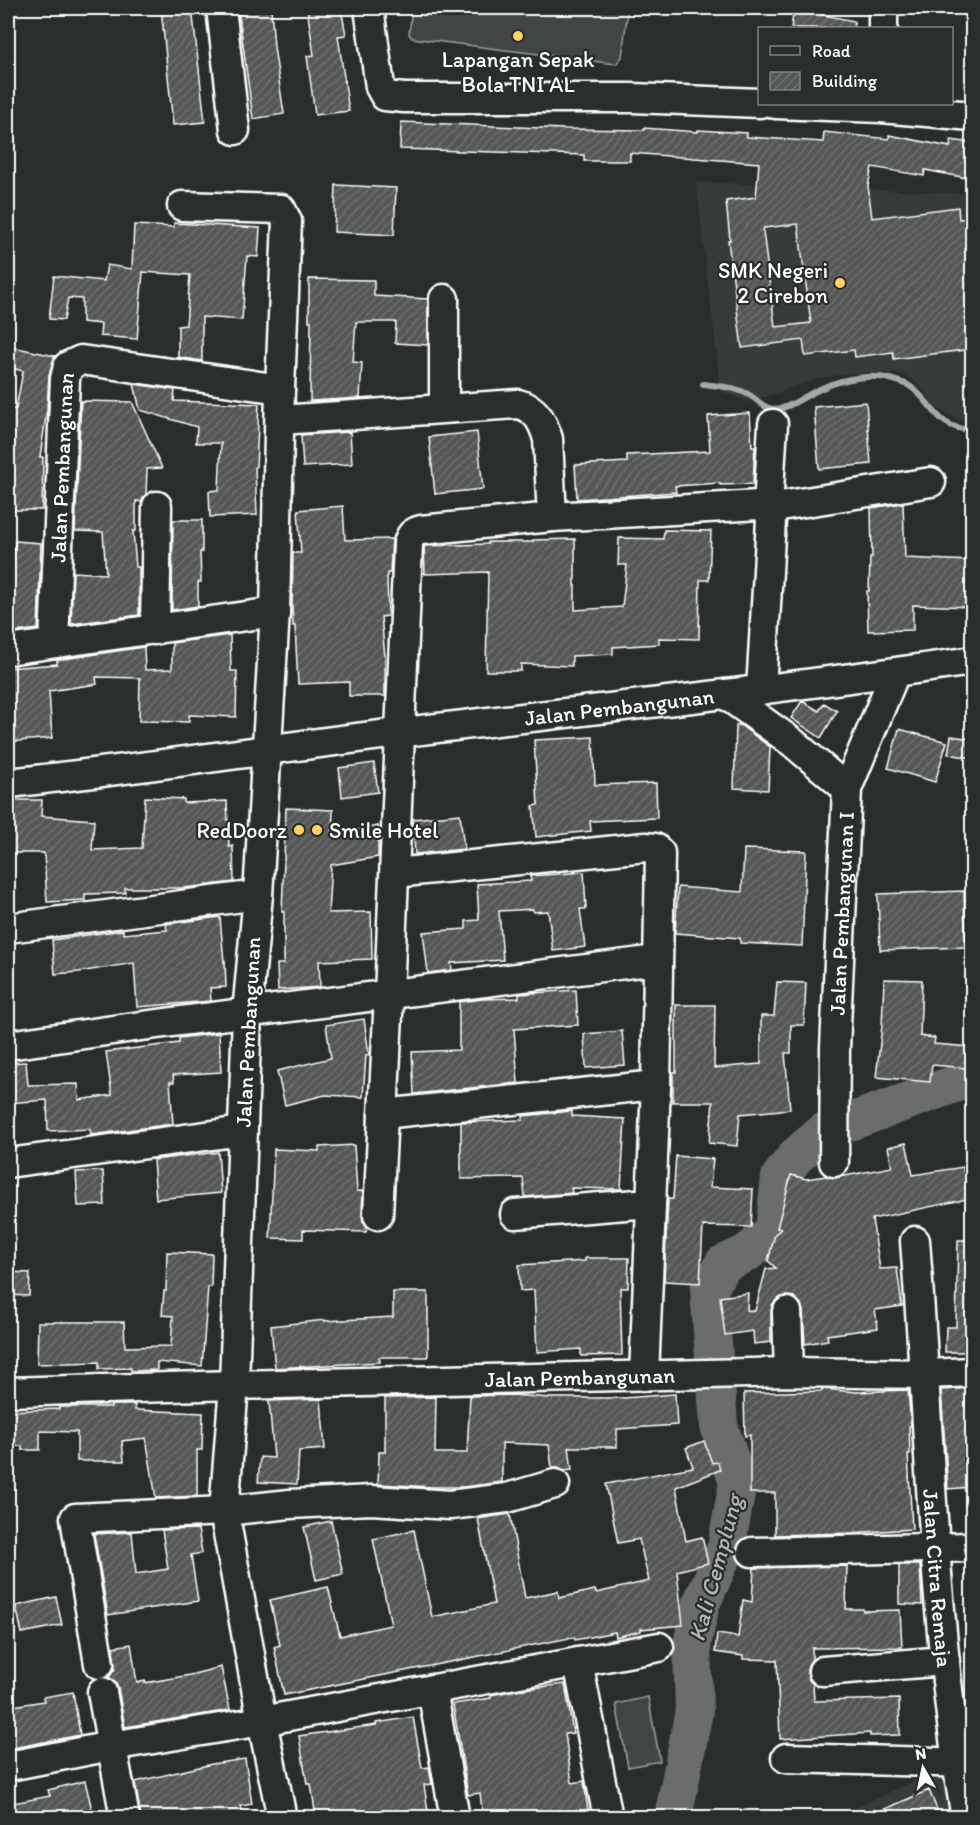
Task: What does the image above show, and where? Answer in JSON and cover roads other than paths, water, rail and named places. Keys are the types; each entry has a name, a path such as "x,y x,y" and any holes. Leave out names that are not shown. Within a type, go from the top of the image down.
{"street":[{"path":"221,8 235,130"},
{"path":"369,8 380,87 385,96 404,98 632,98 758,103"},
{"path":"883,27 884,8"},
{"path":"828,105 881,106 972,116"},
{"name":"Jalan Pembangunan","path":"182,206 281,209 287,221 280,389 275,612 258,895 247,1013 234,1385 224,1511 282,1818"},
{"path":"444,299 444,408"},
{"name":"Jalan Pembangunan","path":"54,643 65,379 68,366 81,360 280,389"},
{"path":"280,420 518,404 532,409 542,422 548,439 552,517"},
{"path":"760,690 771,520 768,508 773,424"},
{"path":"378,1215 410,536 421,530 552,517 759,506 768,508 931,482"},
{"path":"155,630 157,506"},
{"path":"8,650 275,612"},
{"name":"Jalan Pembangunan","path":"8,783 119,771 401,733 972,662"},
{"name":"Jalan Pembangunan I","path":"834,1138 835,1048 847,789 895,673"},
{"path":"724,694 783,735 847,789"},
{"path":"395,873 651,847 657,850 661,857 656,1085 644,1376"},
{"path":"8,928 258,895"},
{"path":"8,1045 657,960"},
{"path":"383,1114 656,1085"},
{"path":"8,1163 242,1131"},
{"path":"515,1214 651,1203"},
{"name":"Jalan Citra Remaja","path":"915,1241 926,1374 934,1546 945,1661 964,1763 966,1818"},
{"path":"787,1312 789,1372"},
{"name":"Jalan Pembangunan","path":"234,1385 789,1372 926,1374 972,1372"},
{"path":"8,1392 234,1385"},
{"path":"125,1818 111,1746 75,1518 224,1511 290,1504 371,1500 450,1504 507,1498 555,1484"},
{"path":"752,1552 934,1546 972,1547"},
{"path":"14,1765 659,1647"},
{"path":"823,1671 945,1661"},
{"path":"579,1662 608,1818"},
{"path":"432,1689 455,1818"},
{"path":"786,1758 964,1763"}],"waterway":[{"path":"703,384 728,387 751,396 767,407 779,409 838,382 867,377 886,378 908,385 917,391 942,420 950,425 972,430"},
{"name":"Kali Cemplung","path":"673,1818 694,1711 692,1644 701,1604 726,1548 738,1483 719,1426 709,1289 723,1264 747,1253 774,1231 780,1177 796,1156 825,1131 963,1081 972,1080"}],"place":[{"name":"Lapangan Sepak Bola TNI AL","path":"518,36"},
{"name":"SMK Negeri 2 Cirebon","path":"840,283"},
{"name":"RedDoorz","path":"299,830"},
{"name":"Smile Hotel","path":"317,830"}]}
